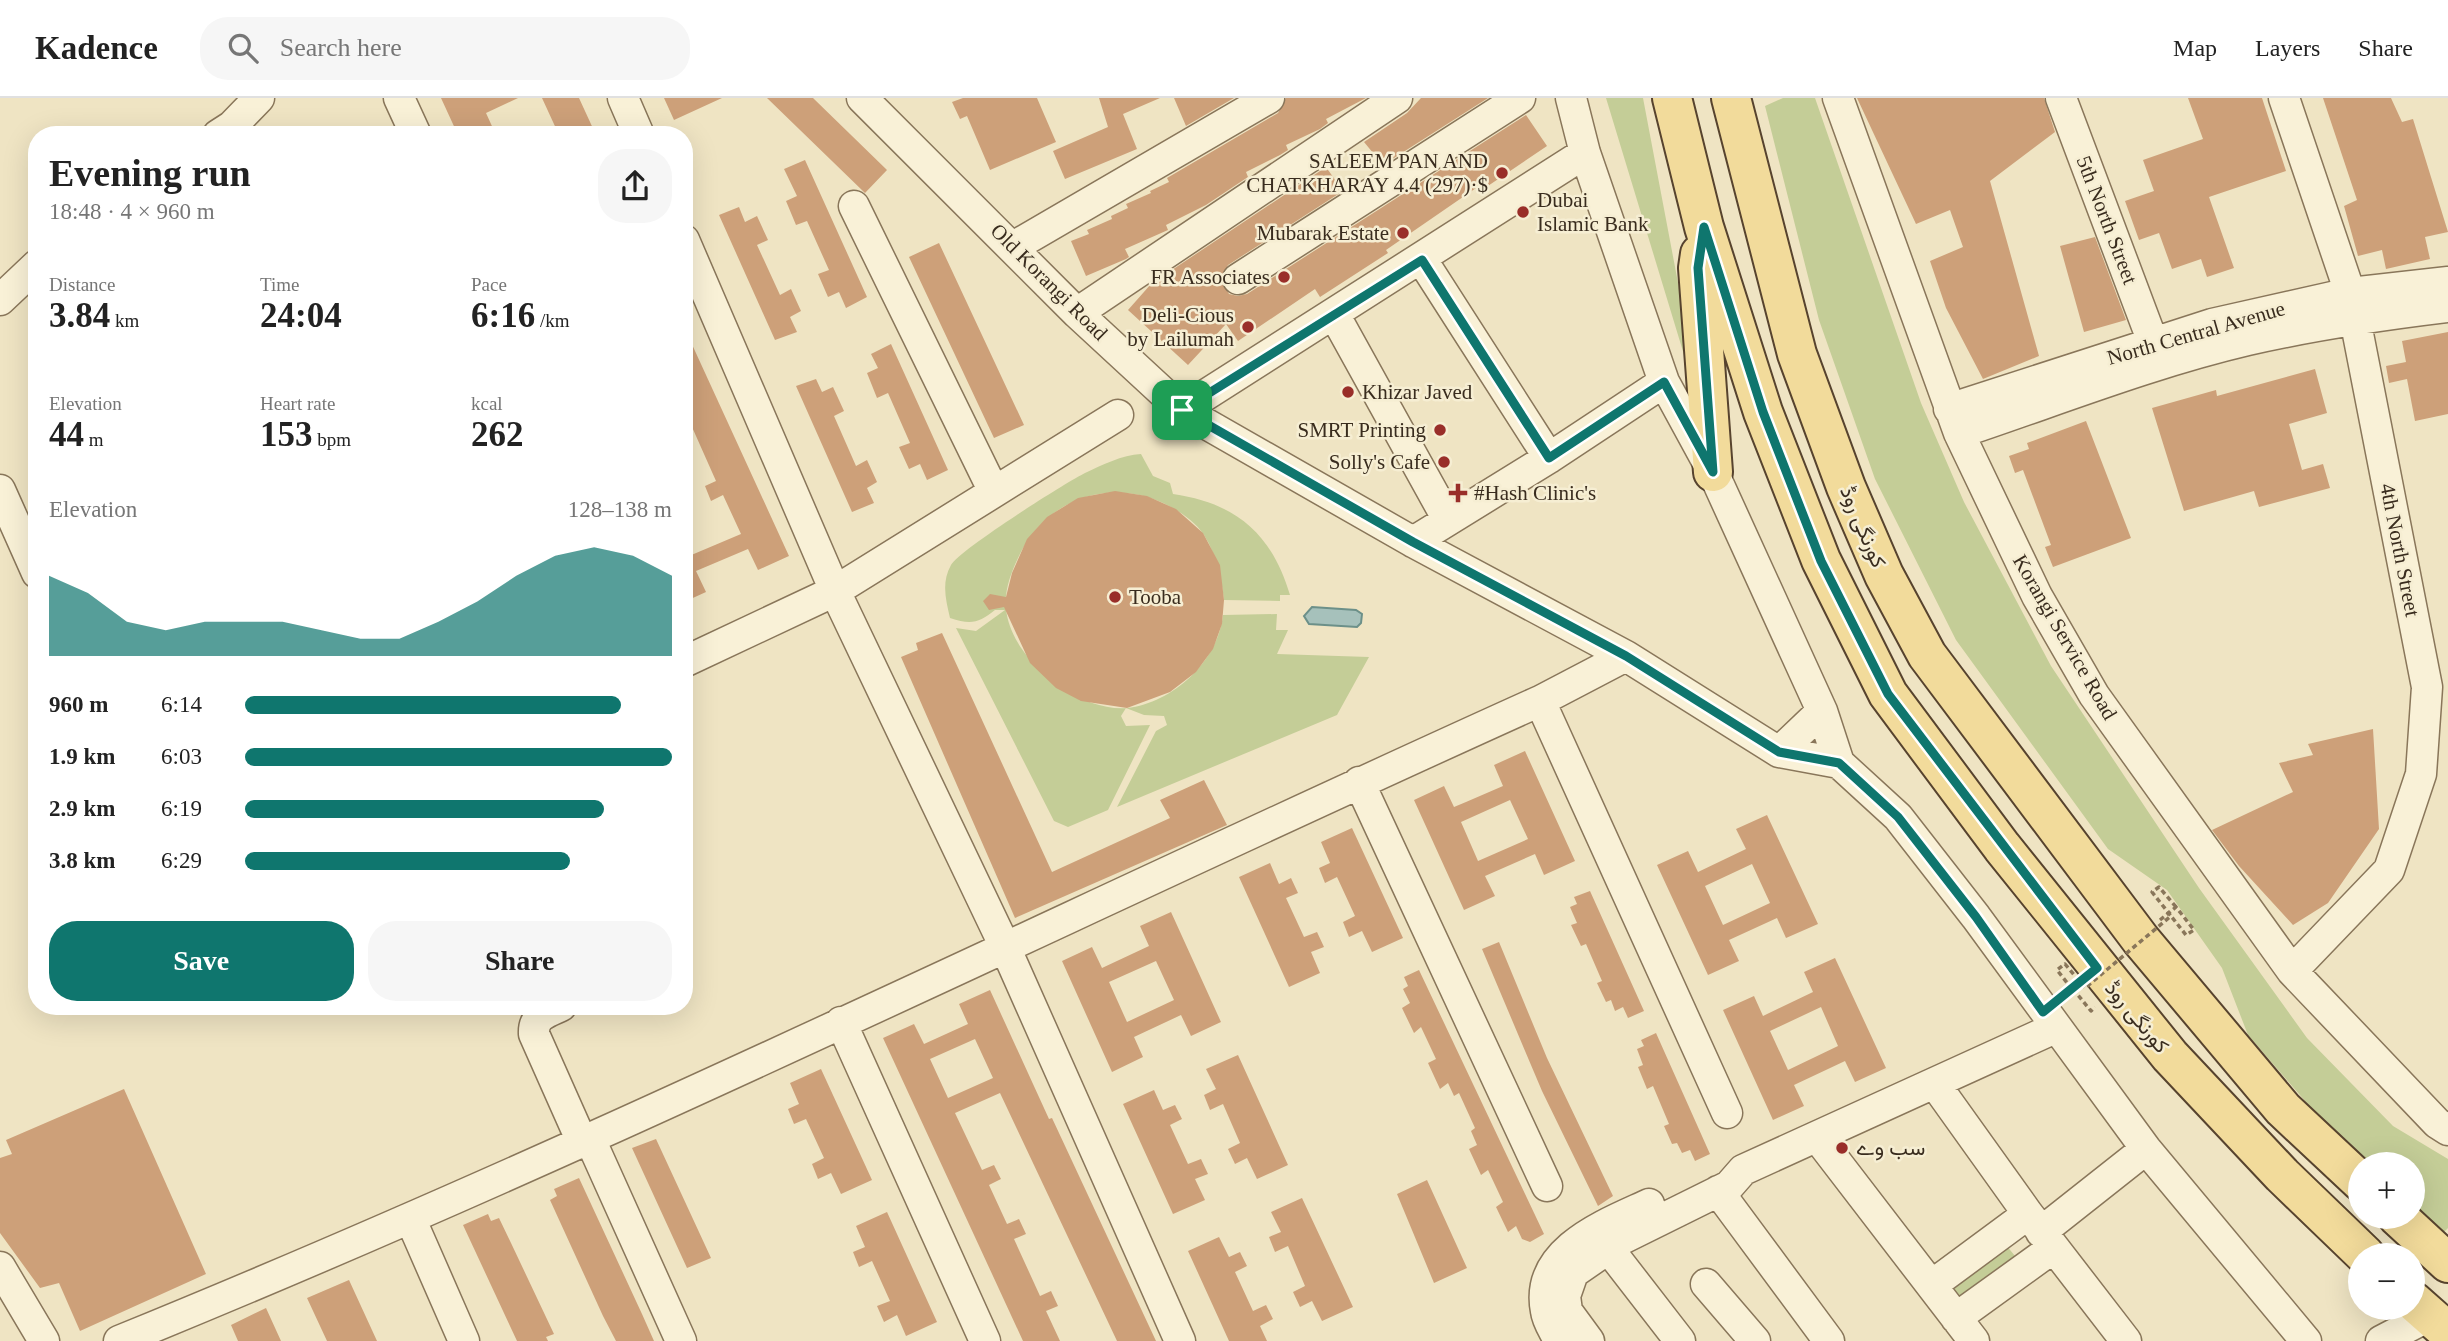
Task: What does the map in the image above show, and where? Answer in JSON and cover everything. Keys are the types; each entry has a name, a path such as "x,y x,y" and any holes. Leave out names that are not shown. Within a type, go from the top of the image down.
{"main road":[{"name":"کورنگی روڈ","path":"1672,98 1704,227 1763,412 1821,561 1888,694 2085,978 2170,1056 2282,1175 2353,1243"},
{"name":"کورنگی روڈ","path":"1731,98 1797,354 1846,486 1884,575 1927,655 2141,940 2283,1109 2348,1170"},
{"path":"1704,227 1698,268 1713,472"},
{"path":"2412,1229 2448,1263"}],"street":[{"path":"232,126 259,98"},
{"path":"399,98 412,126"},
{"path":"623,98 635,126"},
{"name":"Old Korangi Road","path":"862,98 1077,313 1182,410 1413,542 1626,656 1779,752 1839,763"},
{"path":"1013,247 1269,98"},
{"path":"1077,313 1397,98"},
{"path":"1238,279 1520,98"},
{"path":"1571,98 1585,153 1664,382 1713,472 1822,711 1839,763 1898,817 1976,917 2146,1149 2306,1341"},
{"name":"Korangi Service Road","path":"1838,98 1954,421 2037,596 2094,695 2292,971 2437,1123 2448,1130"},
{"name":"5th North Street","path":"2061,98 2157,353"},
{"name":"4th North Street","path":"2284,98 2353,305 2427,687 2421,774 2389,870 2292,971"},
{"path":"1182,410 1422,260 1585,153"},
{"path":"854,206 994,492"},
{"path":"1422,260 1549,458"},
{"path":"693,261 835,591 1005,947 1180,1341"},
{"path":"0,300 28,274"},
{"name":"North Central Avenue","path":"1954,421 2157,353 2247,340 2353,305 2448,282"},
{"name":"North Central Avenue","path":"2353,305 2448,307"},
{"path":"1334,314 1448,520"},
{"path":"1413,542 1549,458 1664,382"},
{"path":"693,658 835,591 1118,415"},
{"path":"0,490 28,553"},
{"path":"119,1341 411,1220 1540,701 1626,656"},
{"path":"1540,701 1727,1113"},
{"path":"1779,752 1822,711"},
{"path":"1359,782 1548,1186"},
{"path":"542,1015 534,1024 534,1034 681,1341"},
{"path":"1559,1341 1546,1311 1545,1291 1559,1258 1593,1230 1725,1170 1743,1170 1818,1138 1935,1084 2049,1020"},
{"path":"841,1022 985,1341"},
{"path":"1935,1084 2041,1231 2126,1341"},
{"path":"1818,1138 1965,1329 2041,1231"},
{"path":"1932,1285 2041,1231 2146,1149"},
{"path":"1588,1341 1567,1311 1565,1296 1573,1273 1608,1248 1729,1186 1743,1170"},
{"path":"1718,1191 1829,1341"},
{"path":"411,1220 464,1341"},
{"path":"1608,1248 1680,1341"},
{"path":"0,1267 44,1341"},
{"path":"1706,1284 1755,1341"},
{"path":"2381,1341 2430,1316"}],"path":[{"path":"2159,887 2194,930 2186,936 2171,916 2152,892 2159,887"},
{"path":"2049,1020 2085,978 2057,970 2065,964 2085,988 2171,916"}],"green space":[{"path":"1606,98 1643,98 1693,362 1685,358"},
{"path":"1783,98 1815,98 1921,403 1964,502 2051,666 2199,888 2307,1038 2393,1126 2448,1159 2448,1228 2444,1232 2425,1215 2425,1152 2356,1152 2325,1124 2248,1035 2222,968 2167,890 2108,849 1956,640 1875,479 1819,320 1765,106"},
{"path":"1141,454 1153,476 1170,483 1173,494 1215,505 1248,525 1273,555 1290,595 1280,595 1280,601 1224,600 1218,566 1204,535 1180,513 1163,503 1120,493 1079,499 1060,509 1029,538 1015,564 1007,589 1006,609 1011,628 1033,663 1050,679 1068,692 1108,707 1127,708 1161,698 1176,689 1203,663 1219,632 1223,615 1277,614 1276,630 1288,630 1277,654 1369,657 1337,715 1117,807 1156,731 1167,725 1164,716 1144,715 1126,708 1121,716 1126,726 1150,725 1108,810 1068,827 1054,821 956,628 976,631 1005,610 995,610 974,622 950,618 945,592 946,578 951,565 958,557 1036,503 1098,467 1119,458"},
{"path":"2006,1245 2015,1256 1956,1302 1947,1291"}],"water":[{"path":"1312,607 1356,610 1362,614 1361,623 1357,627 1309,624 1304,616"}],"building":[{"path":"441,98 518,98 486,113 492,126 454,126"},
{"path":"542,98 579,98 592,126 555,126"},
{"path":"664,98 722,98 674,120"},
{"path":"767,98 813,98 887,170 865,193"},
{"path":"963,98 1037,98 1056,142 990,170 967,116 960,119 952,102"},
{"path":"1099,98 1160,98 1123,114 1137,149 1065,179 1053,151 1108,127"},
{"path":"1174,98 1234,98 1186,126"},
{"path":"1286,98 1366,98 1326,119 1328,123 1320,129 1286,145 1288,150 1246,172 1248,177 1206,205 1166,225 1168,230 1125,249 1129,257 1126,259 1086,276 1071,241 1089,234 1087,230 1112,219 1111,216 1128,208 1126,204 1151,193 1150,191 1169,182 1167,178 1278,113"},
{"path":"1421,98 1488,98 1383,165 1364,142 1407,113"},
{"path":"1857,98 2044,98 2055,132 1990,181 2039,356 1983,379 1946,308 1930,261 1963,247 1950,210 1916,224"},
{"path":"2188,98 2262,98 2286,171 2209,197 2234,268 2207,277 2201,259 2172,269 2159,233 2139,240 2125,201 2154,191 2143,160 2203,139"},
{"path":"2323,98 2391,98 2402,122 2413,119 2448,232 2425,237 2430,259 2386,269 2382,250 2358,256 2344,206 2357,200"},
{"path":"1526,115 1547,146 1479,192 1476,188 1386,250 1388,253 1320,297 1315,289 1238,341 1226,324 1188,365 1128,310 1151,284 1326,167 1343,191 1228,265 1221,279 1229,294 1247,294"},
{"path":"805,160 867,297 846,308 839,292 828,297 818,274 829,270 807,221 796,225 786,201 797,196 784,169"},
{"path":"739,207 745,222 757,216 768,240 757,245 780,295 791,289 801,311 790,317 797,332 775,340 719,215"},
{"path":"2095,237 2126,320 2084,332 2060,246"},
{"path":"939,243 1024,425 994,438 909,257"},
{"path":"2448,332 2448,414 2415,421 2407,379 2389,383 2386,366 2406,362 2402,341"},
{"path":"891,344 948,470 927,480 920,464 909,469 899,447 910,443 888,393 877,398 867,373 878,368 871,354"},
{"path":"693,347 789,556 758,570 748,549 696,571 706,592 693,598 693,554 741,534 723,495 711,501 705,486 716,481 693,429"},
{"path":"2315,369 2327,413 2289,424 2302,470 2323,464 2330,488 2259,507 2254,491 2184,511 2152,408 2216,390 2217,396"},
{"path":"816,379 822,392 833,387 844,411 834,416 856,466 867,460 877,482 867,488 874,503 852,512 796,386"},
{"path":"2086,421 2131,538 2053,567 2045,547 2051,545 2023,470 2015,473 2009,456 2029,449 2027,443"},
{"name":"Tooba","path":"1115,491 1147,496 1176,509 1203,533 1220,565 1224,600 1222,624 1213,649 1196,672 1170,692 1127,708 1081,701 1056,688 1030,663 1004,607 989,610 983,601 990,594 1006,597 1012,573 1027,539 1047,517 1078,498"},
{"path":"942,633 1052,872 1170,818 1160,800 1204,780 1227,825 1015,918 901,657 918,650 916,643"},
{"path":"2373,729 2379,829 2328,903 2293,925 2239,866 2212,830 2293,792 2279,763 2313,755 2308,744"},
{"path":"1525,751 1575,861 1544,875 1535,854 1485,876 1495,896 1464,910 1414,800 1444,786 1454,807 1503,786 1494,765","holes":["1510,800 1528,839 1478,861 1461,822"]},
{"path":"1767,815 1818,924 1786,938 1777,918 1729,940 1739,961 1708,975 1657,865 1688,851 1698,872 1746,849 1736,829","holes":["1752,864 1770,903 1723,925 1705,886"]},
{"path":"1352,828 1403,938 1372,952 1362,931 1349,937 1343,922 1355,916 1337,877 1325,883 1319,868 1330,863 1321,842"},
{"path":"1270,863 1279,884 1291,878 1298,893 1286,898 1304,937 1317,932 1324,947 1311,952 1320,973 1289,987 1239,877"},
{"path":"1590,891 1644,1011 1628,1018 1623,1007 1615,1011 1611,1000 1606,1002 1597,983 1602,981 1586,944 1581,946 1571,925 1577,923 1570,907 1577,904 1574,897"},
{"path":"1171,912 1221,1022 1191,1036 1181,1015 1134,1037 1143,1057 1112,1072 1062,961 1092,947 1102,968 1149,946 1140,926","holes":["1156,961 1174,1000 1127,1022 1109,982"]},
{"path":"1499,942 1547,1058 1613,1196 1598,1206 1542,1091 1482,949"},
{"path":"1835,958 1886,1068 1855,1082 1845,1061 1794,1085 1804,1106 1773,1120 1723,1010 1754,996 1763,1016 1813,992 1804,972","holes":["1821,1007 1838,1046 1788,1070 1770,1031"]},
{"path":"1419,970 1544,1234 1530,1242 1522,1239 1516,1226 1508,1232 1496,1207 1503,1202 1488,1170 1481,1175 1469,1149 1477,1145 1471,1131 1475,1128 1459,1093 1454,1096 1448,1083 1440,1089 1428,1063 1436,1059 1421,1027 1414,1033 1402,1008 1410,1003 1403,989 1408,986 1404,977"},
{"path":"990,990 1156,1341 1117,1341 1000,1093 955,1113 982,1170 994,1165 1001,1179 989,1185 1007,1224 1019,1219 1026,1234 1014,1239 1040,1296 1051,1291 1058,1306 1046,1311 1060,1341 1023,1341 883,1038 914,1024 924,1044 968,1024 959,1004","holes":["975,1039 993,1078 948,1098 930,1059"]},
{"path":"1656,1033 1710,1154 1695,1161 1690,1150 1682,1153 1677,1143 1672,1144 1664,1126 1669,1124 1653,1086 1647,1089 1638,1067 1643,1065 1637,1049 1644,1046 1641,1040"},
{"path":"1238,1055 1288,1165 1257,1179 1247,1158 1235,1164 1228,1149 1240,1143 1223,1104 1210,1110 1204,1095 1216,1089 1206,1069"},
{"path":"821,1069 872,1180 841,1194 831,1173 818,1179 812,1164 824,1158 806,1119 794,1124 788,1109 799,1104 790,1083"},
{"path":"124,1089 206,1274 80,1331 59,1283 40,1288 0,1233 0,1158 12,1154 6,1140"},
{"path":"1154,1090 1163,1110 1175,1105 1182,1119 1170,1125 1188,1164 1201,1159 1208,1174 1195,1179 1205,1200 1173,1214 1123,1104"},
{"path":"656,1139 711,1258 687,1268 632,1148"},
{"path":"579,1178 654,1341 616,1341 603,1316 550,1200 557,1196 554,1189"},
{"path":"1427,1180 1467,1268 1434,1283 1397,1194"},
{"path":"1302,1198 1353,1307 1322,1321 1312,1301 1300,1307 1293,1292 1305,1286 1288,1246 1275,1252 1269,1237 1281,1232 1271,1212"},
{"path":"887,1212 937,1322 906,1336 897,1315 884,1322 877,1306 890,1301 872,1261 859,1267 853,1252 865,1247 856,1226"},
{"path":"488,1214 491,1221 499,1218 554,1334 546,1337 548,1341 517,1341 463,1225"},
{"path":"1219,1237 1229,1257 1240,1252 1247,1266 1235,1272 1253,1311 1266,1305 1273,1319 1260,1326 1267,1341 1229,1341 1188,1251"},
{"path":"349,1280 377,1341 327,1341 307,1298"},
{"path":"266,1308 281,1341 238,1341 231,1325"}],"place":[{"name":"SALEEM PAN AND CHATKHARAY 4.4 (297)·$","path":"1502,173"},
{"name":"Dubai Islamic Bank","path":"1523,212"},
{"name":"Mubarak Estate","path":"1403,233"},
{"name":"FR Associates","path":"1284,277"},
{"name":"Deli-Cious by Lailumah","path":"1248,327"},
{"name":"Khizar Javed","path":"1348,392"},
{"name":"SMRT Printing","path":"1440,430"},
{"name":"Solly's Cafe","path":"1444,462"},
{"name":"#Hash Clinic's","path":"1458,493"},
{"name":"Tooba","path":"1115,597"},
{"name":"سب وے","path":"1842,1148"}],"route":[{"path":"1704,227 1763,412 1821,561 1888,694 2002,847 2097,968 2043,1012 1976,917 1898,817 1839,763 1779,752 1626,656 1413,542 1182,410 1422,260 1549,458 1664,382 1713,472 1698,268 1704,227"}]}
